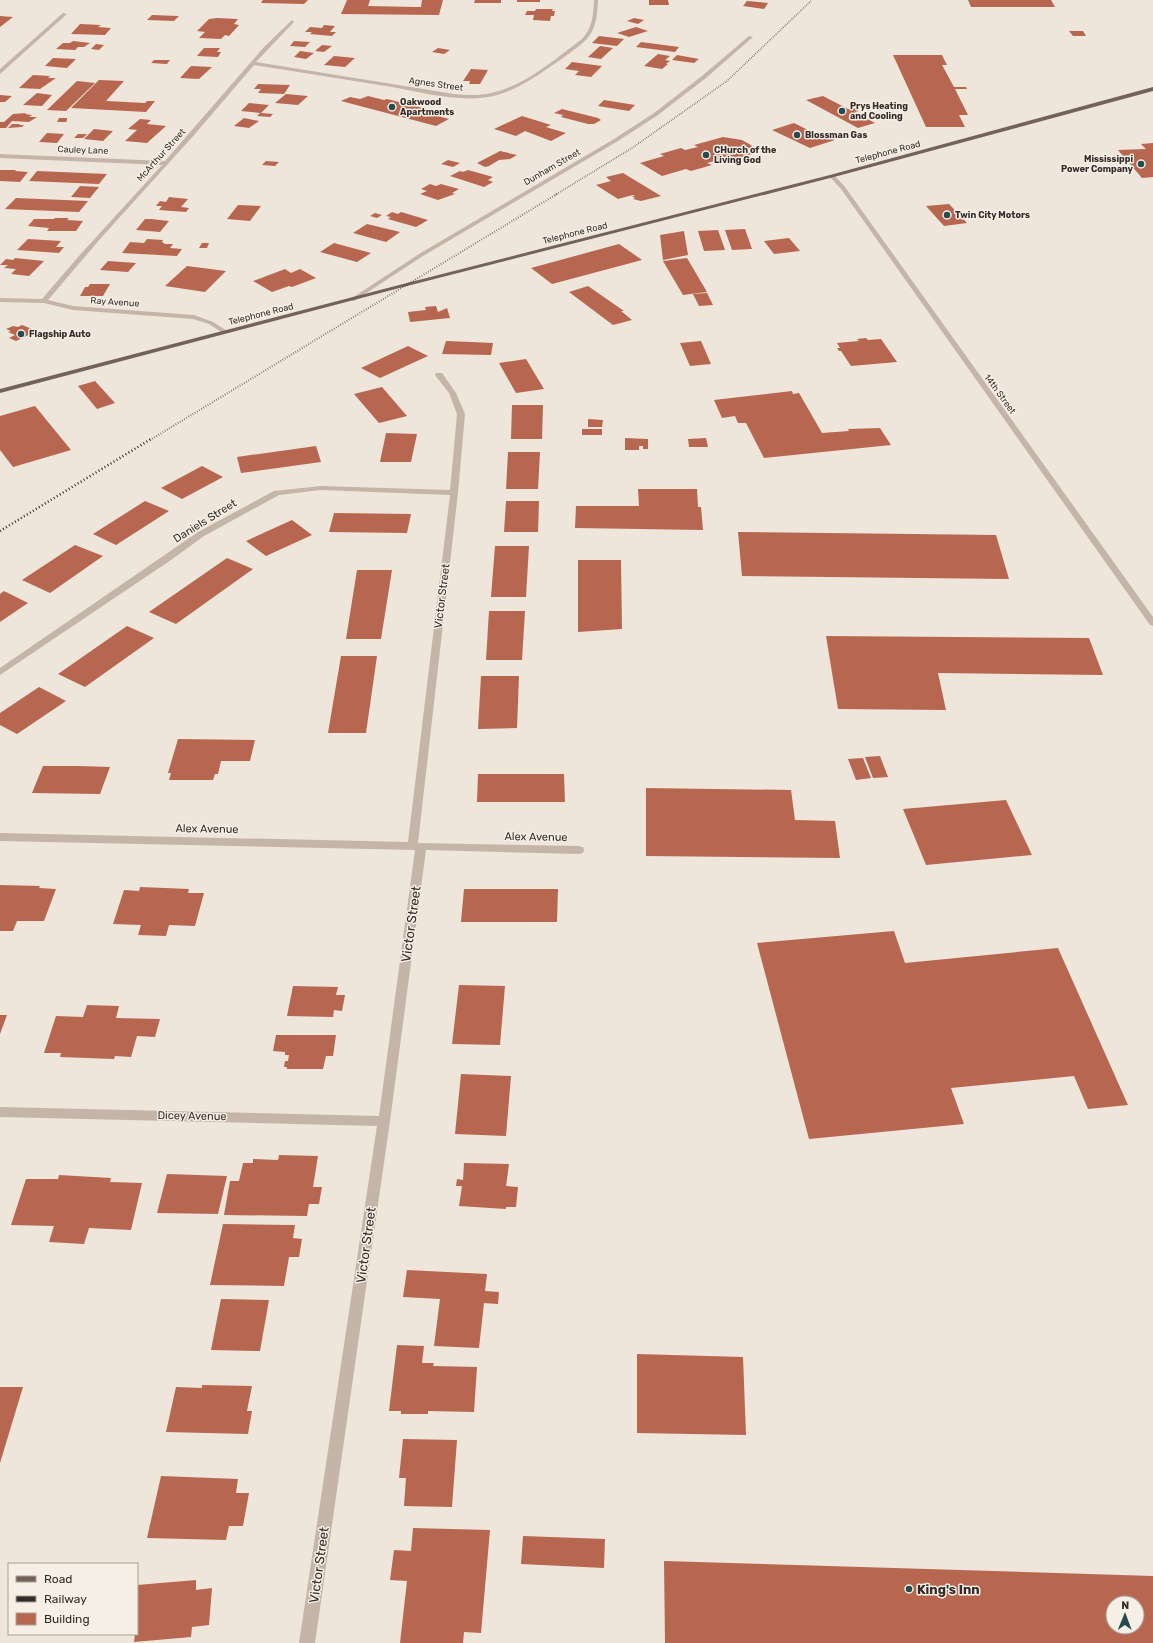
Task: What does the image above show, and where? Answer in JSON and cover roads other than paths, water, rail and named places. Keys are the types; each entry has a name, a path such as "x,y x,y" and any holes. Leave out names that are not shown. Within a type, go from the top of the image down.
{"main road":[{"name":"Telephone Road","path":"0,392 225,332 832,176 1153,89"}],"street":[{"name":"Agnes Street","path":"253,63 454,96 470,97 495,94 514,86 584,40 592,32 595,24 596,0"},
{"path":"0,72 65,14"},
{"name":"McArthur Street","path":"44,301 74,264 166,163 270,42 292,21"},
{"name":"Dunham Street","path":"352,300 428,251 616,140 656,114 704,78 751,37"},
{"name":"Cauley Lane","path":"0,156 166,163"},
{"name":"14th Street","path":"832,176 843,188 1153,623"},
{"name":"Ray Avenue","path":"0,300 44,301 73,308 194,317 211,323 225,332"},
{"name":"Victor Street","path":"307,1643 384,1121 417,846 454,493 461,414 459,405 446,383 439,375"},
{"name":"Daniels Street","path":"0,672 201,534 277,493 321,488 454,493"},
{"name":"Alex Avenue","path":"0,838 579,850"},
{"name":"Dicey Avenue","path":"0,1112 384,1121"}],"railway":[{"path":"555,195 632,148 727,81 812,0"},
{"path":"150,440 557,194"},
{"path":"0,531 151,439"}],"place":[{"name":"Oakwood Apartments","path":"392,107"},
{"name":"Prys Heating and Cooling","path":"842,111"},
{"name":"Blossman Gas","path":"797,135"},
{"name":"CHurch of the Living God","path":"706,155"},
{"name":"Mississippi Power Company","path":"1141,164"},
{"name":"Twin City Motors","path":"947,215"},
{"name":"Flagship Auto","path":"21,334"},
{"name":"King's Inn","path":"909,1589"}]}
